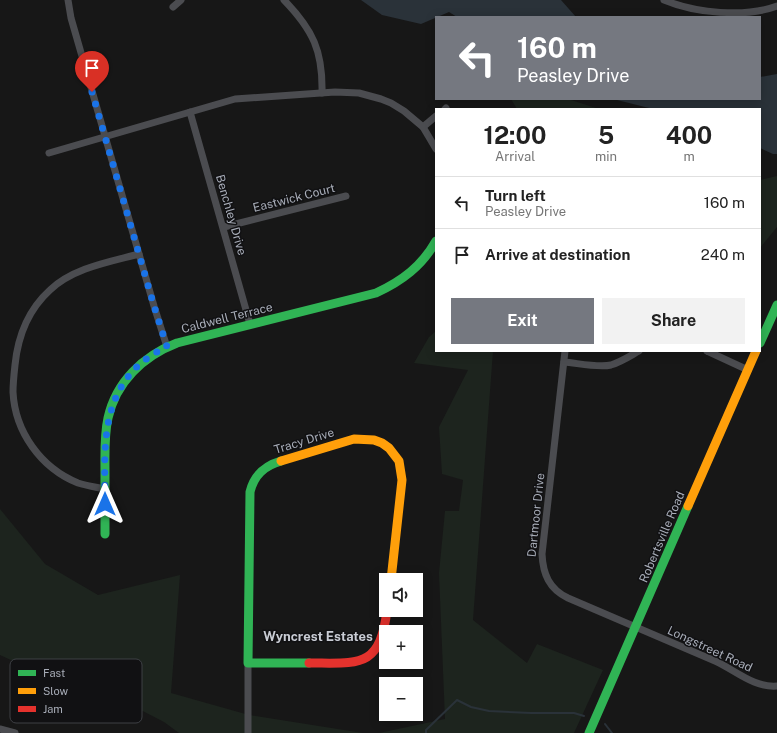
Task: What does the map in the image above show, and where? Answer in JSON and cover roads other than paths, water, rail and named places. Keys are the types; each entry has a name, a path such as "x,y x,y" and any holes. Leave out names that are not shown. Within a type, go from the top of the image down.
{"street":[{"path":"68,0 70,18 167,347"},
{"path":"173,7 181,0"},
{"path":"284,0 306,26 314,41 321,60 322,93"},
{"path":"664,0 693,8 734,13 753,12 777,6"},
{"path":"49,153 235,99 322,93 359,93 381,99 404,111 422,127 435,146"},
{"name":"Benchley Drive","path":"190,112 224,227 250,324"},
{"path":"422,127 435,117"},
{"name":"Eastwick Court","path":"224,227 346,196"},
{"name":"Caldwell Terrace","path":"105,534 106,437 108,418 113,403 122,386 137,367 167,347 390,287 413,271 427,256 435,243"},
{"path":"105,489 85,485 65,477 48,464 30,443 19,421 14,401 13,384 17,353 23,328 30,313 43,296 58,283 82,270 139,254"},
{"path":"761,341 777,305"},
{"name":"Dartmoor Drive","path":"565,352 542,554 544,574 549,584 562,595 636,627"},
{"path":"564,362 602,366 623,360 637,352"},
{"path":"709,352 748,370"},
{"name":"Robertsville Road","path":"589,733 756,352"},
{"name":"Tracy Drive","path":"248,733 249,492 260,472 270,464 354,439 363,438 377,440 386,445 392,450 398,459 402,471 392,573"},
{"path":"248,663 357,662 371,655 381,643 385,631 386,617"},
{"name":"Longstreet Road","path":"636,627 717,662 753,682 777,686"},
{"path":"0,729 15,733"}],"waterway":[{"path":"426,733 426,730 457,700 471,707 489,711 574,713 584,716"},
{"path":"605,724 612,733"}],"district":[{"name":"Wyncrest Estates","path":"318,636"}]}
